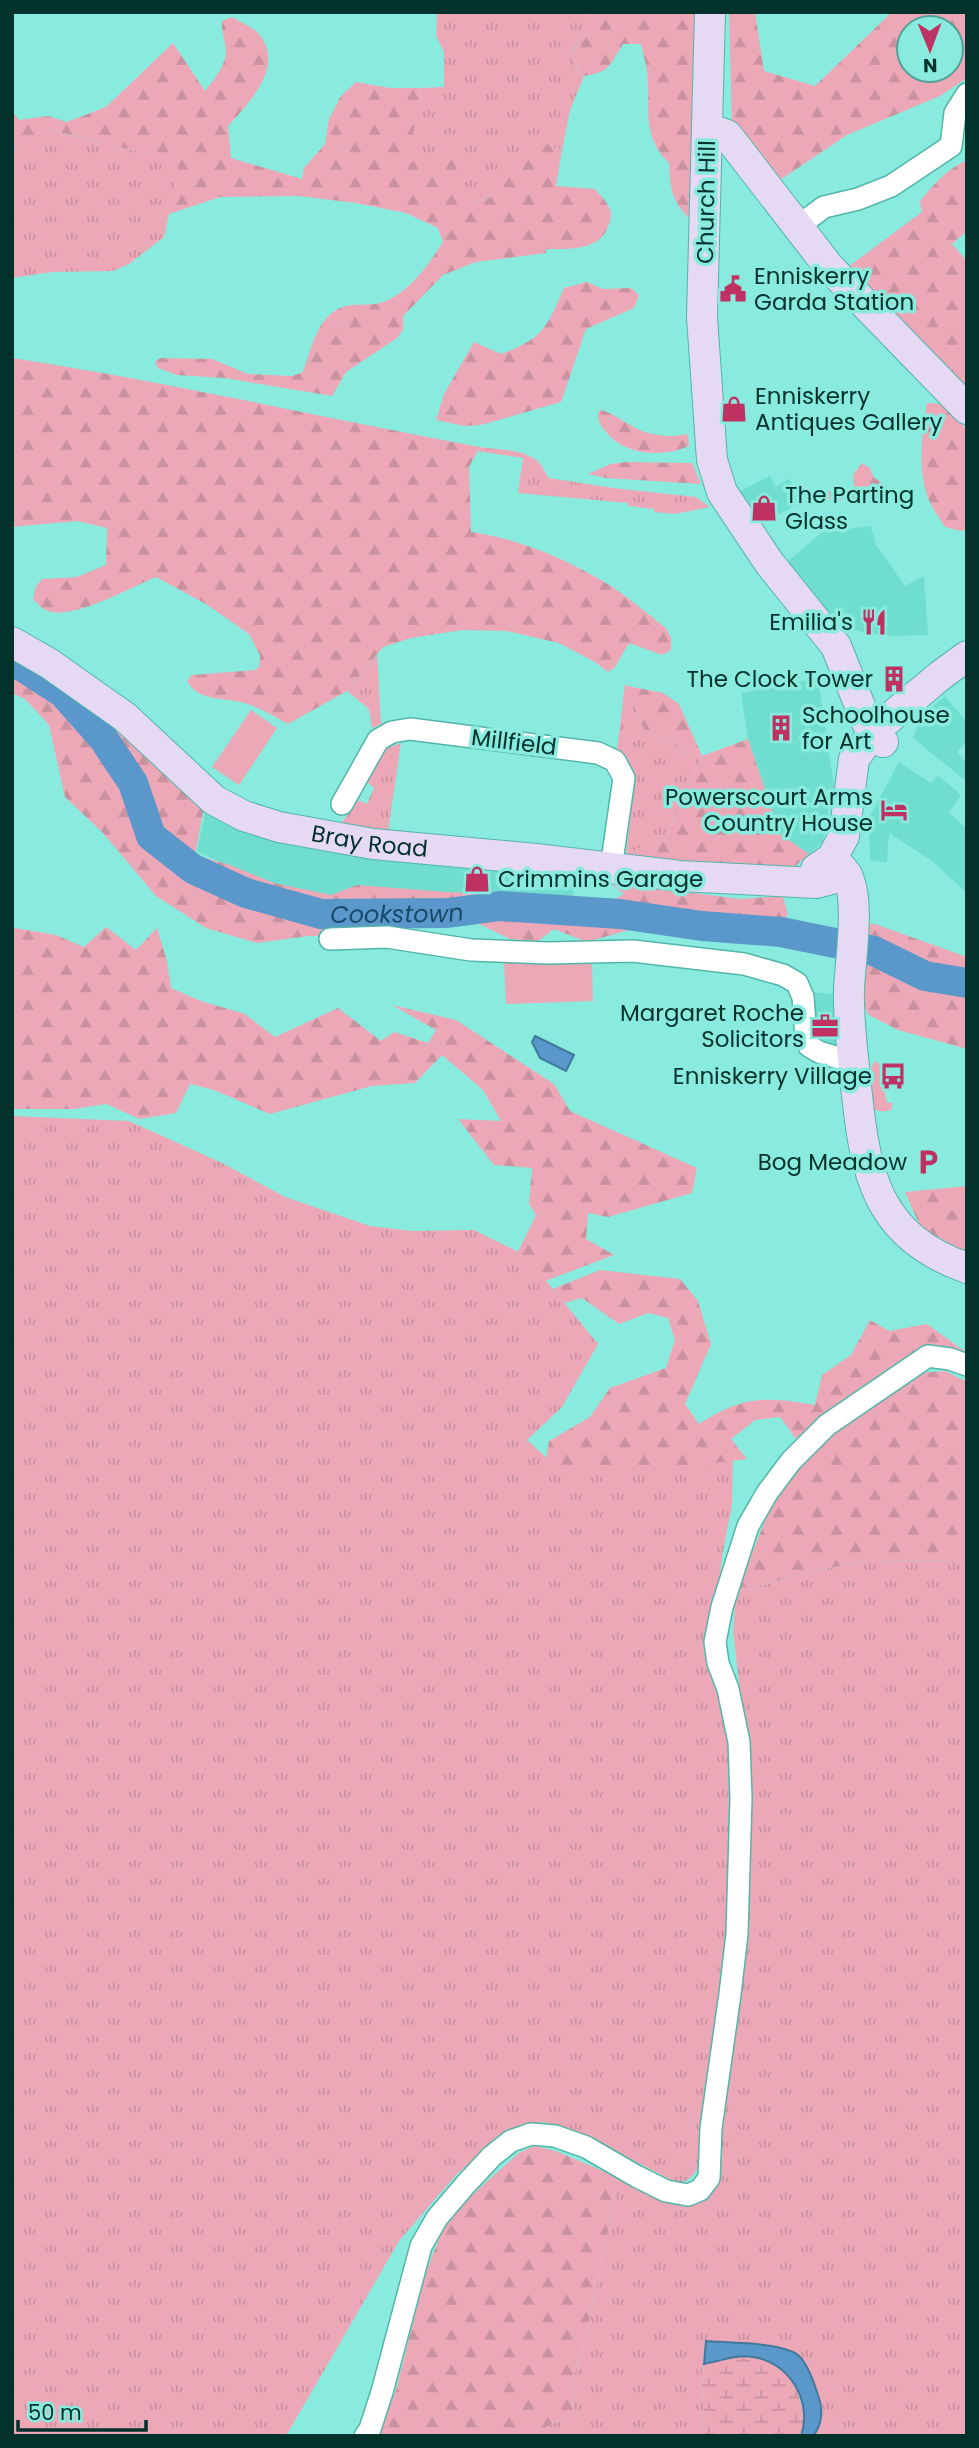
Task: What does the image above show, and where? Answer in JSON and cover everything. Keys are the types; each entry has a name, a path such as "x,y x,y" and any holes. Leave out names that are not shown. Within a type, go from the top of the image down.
{"main road":[{"name":"Church Hill","path":"710,12 702,317 712,460 722,492 770,564 836,646 866,721 879,736"},
{"path":"708,128 727,135 797,227 846,285 967,409"},
{"name":"Bray Road","path":"12,642 50,664 125,717 214,800 244,816 279,827 373,844 680,876 816,883 839,866"},
{"path":"967,656 941,674 879,736 859,810 855,863 839,866 853,914 849,990 852,1062 860,1126 876,1191 887,1212 916,1241 932,1252 967,1268"}],"street":[{"path":"797,227 824,207 858,199 891,186 951,146 955,113 967,94"},
{"name":"Millfield","path":"342,804 378,740 392,732 410,729 598,753 615,761 624,778 611,868"},
{"path":"330,939 387,937 471,950 548,953 633,951 744,964 783,975 797,983 803,997 809,1046 819,1052 852,1062"},
{"path":"365,2436 382,2392 421,2246 437,2218 466,2184 492,2156 511,2141 531,2134 555,2136 586,2147 666,2190 688,2195 701,2190 709,2178 711,2128 737,1934 741,1798 739,1742 715,1642 722,1607 748,1526 766,1493 827,1425 928,1356 967,1365"}],"shaded area":[{"path":"770,476 776,487 789,479 804,502 760,523 740,491"},
{"path":"871,526 876,545 905,586 924,576 928,635 884,636 849,629 826,610 787,562 822,532"},
{"path":"818,678 837,806 828,807 829,821 822,843 809,854 780,834 748,739 741,693"},
{"path":"945,696 967,722 967,742 957,752 967,763 967,782 913,738 917,727"},
{"path":"899,762 931,783 938,775 961,795 949,813 967,829 967,893 932,861 889,833 887,862 870,861 869,818"},
{"path":"206,808 576,875 573,902 314,899 244,874 197,851"},
{"path":"812,992 842,995 842,1048 810,1044"}],"green space":[{"path":"437,12 583,12 592,17 584,35 571,53 578,71 584,76 570,110 562,150 542,142 524,142 513,166 491,197 472,203 457,195 457,170 407,161 422,88 444,87 444,52 436,36"},
{"path":"583,12 698,12 689,218 675,199 669,163 654,142 650,131 647,72 641,44 623,44 605,70 584,76 578,71 571,54 584,35 591,17"},
{"path":"729,12 755,12 764,71 815,86 892,12 967,12 967,78 965,79 965,14 895,14 895,84 958,84 940,96 847,135 774,184 732,129"},
{"path":"232,17 256,31 265,43 268,56 262,82 228,126 231,158 302,179 304,168 325,144 329,119 341,96 356,82 390,88 422,88 408,161 431,163 452,155 457,170 457,194 472,203 491,197 524,142 542,142 562,150 556,186 595,189 606,202 611,216 605,233 584,247 546,249 546,253 476,262 443,275 403,316 403,330 397,338 346,372 332,396 225,378 177,375 158,368 155,362 160,358 212,359 248,374 292,376 303,372 320,327 332,313 345,306 378,303 392,298 418,277 443,242 438,228 406,213 299,196 220,197 169,214 179,162 47,129 12,148 12,111 19,120 48,116 67,122 106,107 173,43 205,91 219,72 226,55 222,21"},
{"path":"46,129 180,162 164,237 129,264 113,271 52,272 12,278 12,148"},
{"path":"967,160 967,231 952,244 967,261 967,398 844,270 922,212 920,201 930,189 947,172"},
{"path":"587,282 603,289 631,288 639,295 634,308 586,329 561,402 481,425 464,426 436,420 444,394 474,342 501,354 526,343 548,322 564,288"},
{"path":"12,358 188,389 480,447 469,467 471,532 538,550 601,580 666,628 671,638 671,650 662,655 629,643 615,667 608,672 559,643 507,631 462,630 411,638 383,647 347,691 288,724 248,704 199,693 187,681 192,675 255,670 259,667 260,655 249,634 206,604 156,577 101,602 70,611 45,610 33,599 36,586 42,579 77,577 106,565 107,528 77,521 12,527"},
{"path":"927,403 942,404 967,429 967,529 961,531 945,527 930,502 925,486 922,450"},
{"path":"601,410 652,434 688,434 689,446 656,453 623,446 602,426 598,413"},
{"path":"480,447 528,455 540,464 549,478 696,497 710,507 675,514 628,506 628,503 518,493 523,458 478,451"},
{"path":"692,463 701,484 606,478 588,474 611,464"},
{"path":"862,463 870,468 874,478 888,490 882,496 839,500 834,503 828,498 828,492 834,489 850,490 854,486 853,475"},
{"path":"377,655 381,724 372,728 369,709 347,691"},
{"path":"12,658 64,689 204,807 195,855 230,865 274,883 331,895 357,885 447,892 578,896 594,917 608,903 624,894 609,882 740,899 783,896 788,915 755,942 708,932 639,927 587,942 554,929 538,941 510,939 443,906 407,904 404,924 356,921 345,936 308,936 257,943 206,928 156,896 103,833 65,797 49,725 25,699 12,693"},
{"path":"625,684 646,732 671,740 685,753 702,756 665,838 633,862 626,854 634,787 632,773 617,750"},
{"path":"628,686 663,693 679,704 702,756 685,753 671,740 646,732"},
{"path":"251,710 277,728 239,785 212,767"},
{"path":"748,739 780,834 809,854 792,869 633,862 634,851 665,838 702,756"},
{"path":"401,743 388,831 340,825 358,800 367,804 374,788 365,780 380,751"},
{"path":"864,923 875,924 967,957 967,1049 898,1030 869,1015 860,1001"},
{"path":"12,925 15,928 56,935 84,947 106,927 136,950 157,928 167,961 171,988 201,1001 245,1014 275,1037 338,1008 381,1041 394,1032 428,1043 436,1030 392,1005 456,1020 554,1084 570,1111 697,1168 692,1193 608,1217 588,1213 586,1239 614,1255 545,1281 517,1254 536,1215 529,1204 532,1168 494,1165 458,1119 501,1121 483,1090 442,1055 415,1083 372,1086 270,1114 214,1090 190,1084 176,1113 140,1119 106,1104 74,1109 12,1109"},
{"path":"592,959 593,1001 506,1004 504,962"},
{"path":"874,1061 888,1068 891,1088 884,1089 887,1103 893,1103 891,1110 874,1109 870,1103 868,1087"},
{"path":"12,1116 129,1121 222,1163 285,1197 370,1226 412,1231 474,1230 525,1255 598,1344 562,1407 527,1440 549,1460 733,1455 732,1505 722,1556 717,1613 736,1804 722,1997 711,2052 697,2170 688,2180 677,2183 609,2148 544,2122 526,2125 498,2138 456,2175 399,2241 286,2436 12,2436"},
{"path":"967,1186 967,1253 921,1228 905,1192"},
{"path":"600,1270 680,1279 698,1301 711,1344 685,1404 699,1424 742,1403 782,1400 815,1405 822,1375 851,1355 870,1320 889,1331 927,1324 967,1353 967,1360 922,1349 799,1443 780,1417 755,1420 731,1439 747,1459 649,1471 544,1469 549,1441 590,1417 610,1388 666,1368 675,1340 668,1318 648,1313 619,1324 582,1298 564,1303 553,1289"},
{"path":"945,1371 967,1382 967,1561 871,1560 803,1573 736,1593 771,1506 815,1445 918,1373"},
{"path":"871,1560 967,1561 967,2436 813,2436 817,2432 798,2355 706,2342 702,2372 704,2436 529,2436 572,2414 573,2381 587,2331 619,2178 666,2199 720,2181 721,2129 748,1934 750,1870 752,1793 733,1631 736,1593 803,1573"},
{"path":"534,2146 556,2151 619,2178 587,2331 573,2381 572,2414 529,2436 377,2436 396,2390 426,2272 443,2229 468,2199 494,2175 519,2153"},
{"path":"734,2356 768,2362 785,2372 792,2380 802,2407 804,2420 801,2436 704,2436 704,2364"}],"water":[{"path":"535,1036 574,1055 566,1071 540,1058 532,1042"},
{"path":"706,2341 767,2345 798,2355 805,2363 821,2405 820,2421 813,2436 801,2436 804,2410 801,2397 787,2375 766,2360 747,2356 704,2364"}],"waterway":[{"name":"Cookstown","path":"12,663 23,667 63,693 103,738 133,783 151,836 193,869 246,893 321,914 448,913 500,906 620,914 702,926 781,932 874,951 925,976 967,983"}],"place":[{"name":"Enniskerry Garda Station","path":"733,289"},
{"name":"Enniskerry Antiques Gallery","path":"734,409"},
{"name":"The Parting Glass","path":"764,508"},
{"name":"Emilia's","path":"874,622"},
{"name":"The Clock Tower","path":"894,679"},
{"name":"Schoolhouse for Art","path":"781,728"},
{"name":"Powerscourt Arms Country House","path":"894,810"},
{"name":"Crimmins Garage","path":"477,879"},
{"name":"Margaret Roche Solicitors","path":"825,1026"},
{"name":"Enniskerry Village","path":"893,1076"},
{"name":"Bog Meadow","path":"928,1162"}]}
